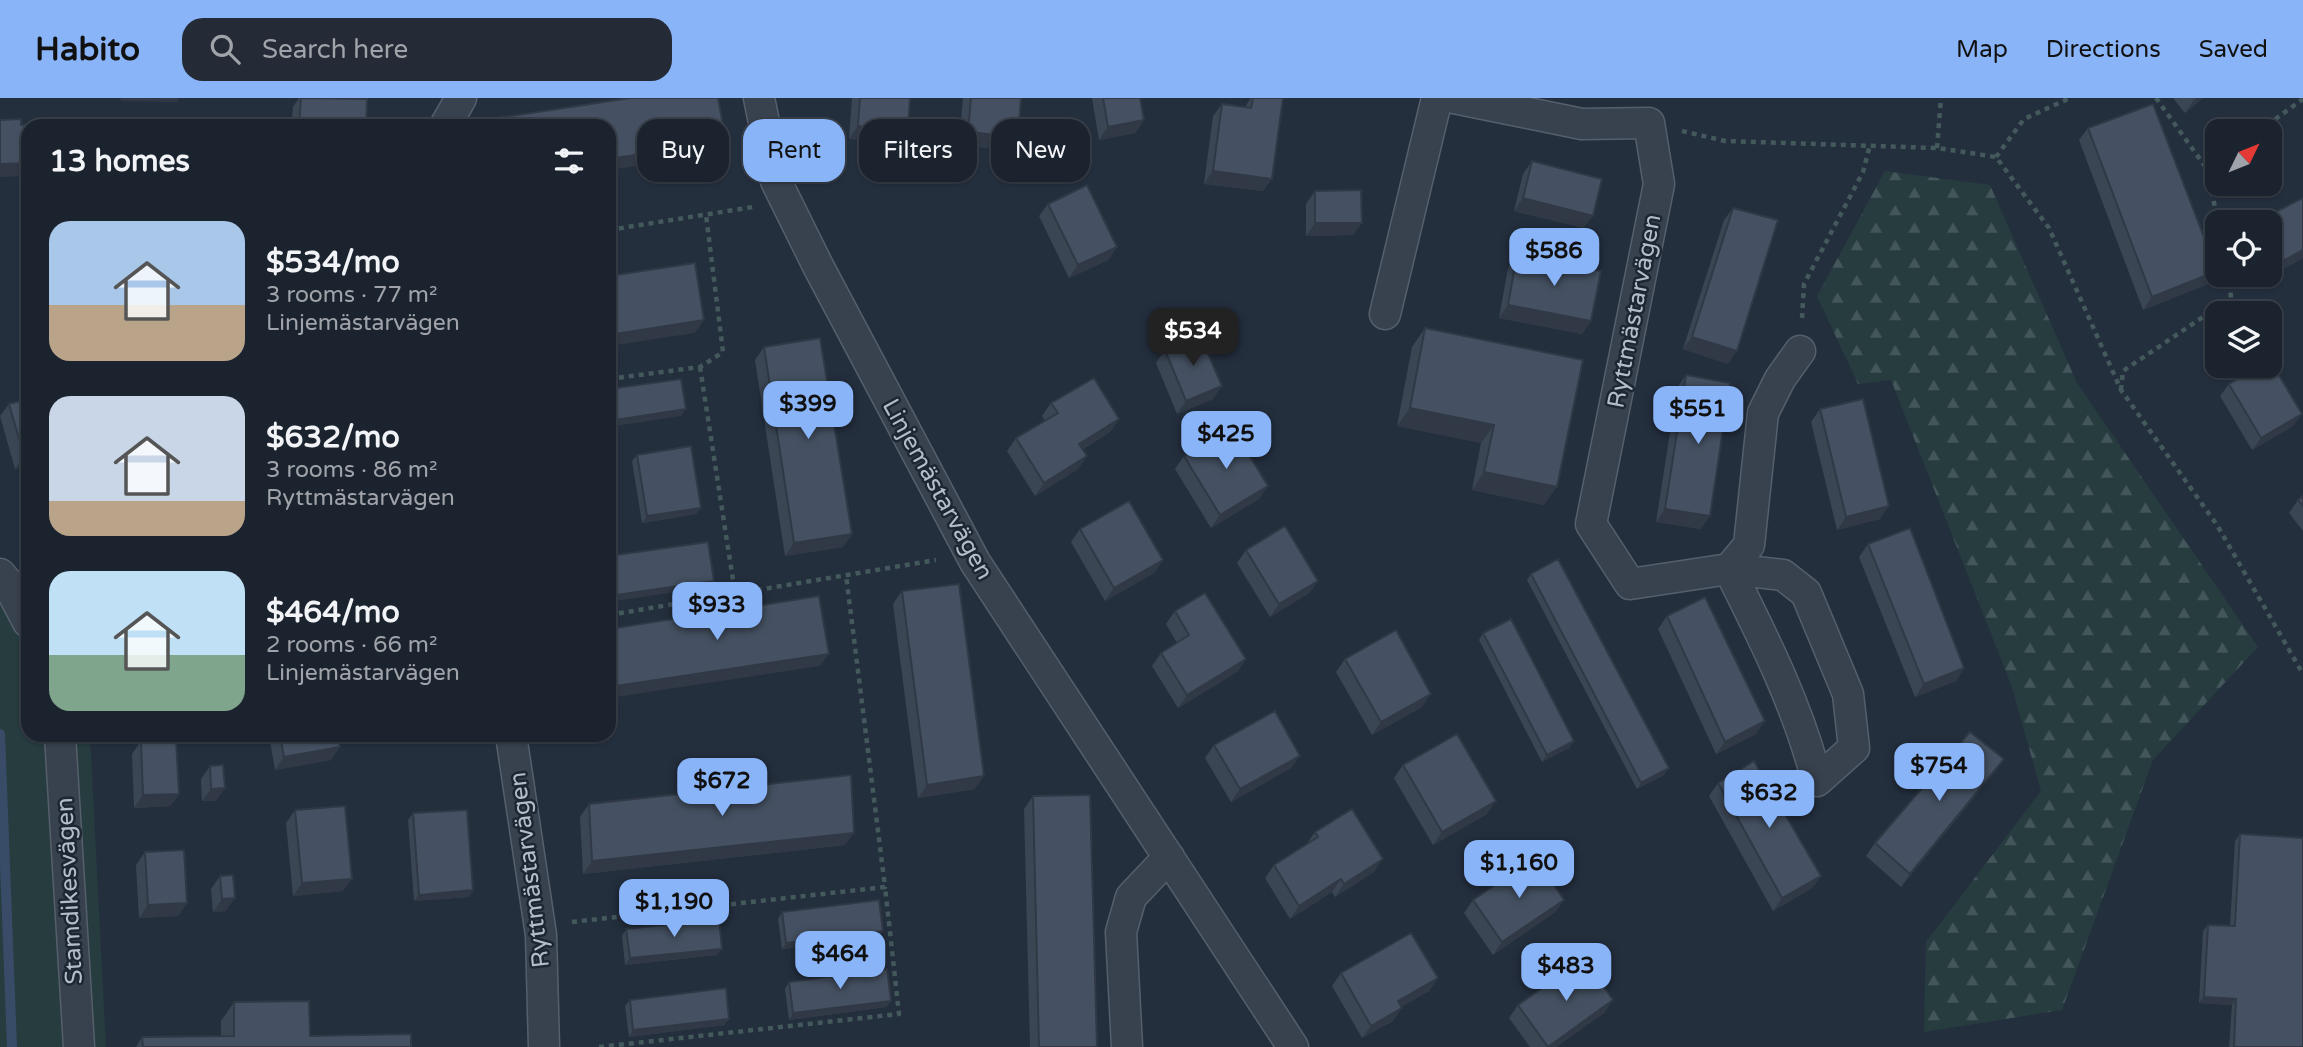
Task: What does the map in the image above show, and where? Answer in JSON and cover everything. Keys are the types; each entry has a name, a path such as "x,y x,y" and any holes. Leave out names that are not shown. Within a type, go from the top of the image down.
{"street":[{"path":"449,119 461,98"},
{"name":"Linjemästarvägen","path":"759,98 776,181 971,554 1293,1047"},
{"path":"1385,314 1437,98"},
{"path":"1454,98 1582,124 1649,123"},
{"name":"Ryttmästarvägen","path":"1649,123 1659,184 1591,524 1630,584 1729,569 1783,575 1806,593 1847,694 1854,748 1816,781 1807,743 1773,660 1729,569"},
{"path":"1729,569 1749,545 1763,413 1780,379 1800,351"},
{"path":"0,574 21,609"},
{"name":"Stamdikesvägen","path":"60,742 79,1047"},
{"name":"Ryttmästarvägen","path":"512,742 539,926 544,1047"},
{"path":"1128,1047 1121,932 1131,897 1168,857"}],"path":[{"path":"1937,148 1941,98"},
{"path":"1996,157 2024,119 2070,98"},
{"path":"2155,98 2205,166"},
{"path":"2276,119 2303,99"},
{"path":"1649,123 1725,141 1937,148 1996,157 2049,228 2121,390 2217,525 2303,674"},
{"path":"1800,351 1804,284 1863,172 1870,145"},
{"path":"616,229 786,202"},
{"path":"616,378 700,367 723,352 706,215"},
{"path":"2121,390 2123,371 2231,298 2230,287"},
{"path":"700,367 735,593"},
{"path":"616,614 971,554"},
{"path":"598,1047 899,1014 846,575"},
{"path":"539,926 885,887"}],"green space":[{"path":"1885,171 1990,185 2077,383 2258,647 2153,760 2062,1010 1924,1032 1926,942 2041,791 2012,687 1891,380 1858,384 1817,296"},
{"path":"0,557 21,581 21,742 90,742 106,1047 0,1047"}],"building":[{"path":"301,98 367,99 366,119 300,119"},
{"path":"630,98 718,98 722,119 637,119 637,155 616,158 616,119 491,119"},
{"path":"860,98 910,98 909,119 859,119 858,126"},
{"path":"971,98 1021,98 1019,119 991,119 991,134 977,133 977,119 969,119"},
{"path":"1103,98 1140,98 1144,120 1108,127"},
{"path":"1253,98 1283,98 1272,179 1213,171 1222,104 1251,108"},
{"path":"2153,104 2205,240 2205,276 2152,297 2088,128"},
{"path":"21,119 21,163 0,164 0,120"},
{"path":"1532,161 1602,179 1593,216 1523,198"},
{"path":"1087,185 1117,247 1078,265 1048,204"},
{"path":"1361,190 1362,223 1315,223 1315,191"},
{"path":"2303,198 2303,250 2283,261 2282,210 2280,210"},
{"path":"1733,208 1778,220 1737,351 1692,337"},
{"path":"1517,255 1601,271 1591,321 1508,305"},
{"path":"695,263 704,320 616,334 616,275"},
{"path":"1425,328 1583,360 1557,487 1484,472 1494,425 1410,408"},
{"path":"1200,335 1222,386 1186,401 1165,350"},
{"path":"820,338 852,534 794,543 764,347"},
{"path":"1686,375 1730,383 1710,516 1665,509"},
{"path":"1094,378 1119,419 1079,444 1087,456 1044,483 1016,438 1058,413 1051,403"},
{"path":"2239,378 2281,378 2302,414 2261,438 2229,384"},
{"path":"681,379 686,409 616,420 616,388"},
{"path":"1863,399 1889,506 1846,517 1820,409"},
{"path":"21,401 21,446 9,404"},
{"path":"1232,427 1268,486 1220,515 1184,456"},
{"path":"691,446 701,508 647,516 637,455"},
{"path":"1129,501 1163,560 1114,588 1080,529"},
{"path":"1285,526 1318,581 1279,604 1246,550"},
{"path":"1910,528 1964,668 1924,684 1868,544"},
{"path":"708,542 714,581 616,595 616,555"},
{"path":"1558,559 1669,768 1641,783 1531,574"},
{"path":"959,584 984,776 927,785 902,591"},
{"path":"1205,593 1246,659 1187,695 1161,653 1189,635 1175,611"},
{"path":"819,596 829,654 616,686 616,628"},
{"path":"1705,597 1765,721 1725,742 1667,616"},
{"path":"1511,619 1574,741 1547,755 1483,633"},
{"path":"1396,630 1431,694 1381,722 1345,659"},
{"path":"1275,711 1300,756 1240,789 1214,745"},
{"path":"1970,732 2004,759 1910,874 1875,843"},
{"path":"1457,734 1496,801 1442,832 1403,765"},
{"path":"141,742 176,742 179,794 143,795"},
{"path":"281,742 339,742 340,747 284,757"},
{"path":"1754,761 1821,876 1782,898 1718,783"},
{"path":"223,765 225,788 211,789 210,766"},
{"path":"851,775 854,833 592,861 589,804"},
{"path":"1090,795 1097,1047 1039,1047 1033,796"},
{"path":"345,806 352,879 302,883 295,810"},
{"path":"1352,809 1383,859 1344,884 1341,879 1299,906 1274,865 1318,837 1315,832"},
{"path":"467,810 473,890 419,895 413,813"},
{"path":"2240,834 2303,838 2303,1047 2234,1047 2236,999 2204,997 2208,925 2235,926"},
{"path":"184,850 187,903 148,905 145,852"},
{"path":"1536,857 1564,900 1502,942 1473,900"},
{"path":"233,875 235,898 222,899 220,876"},
{"path":"879,900 883,931 786,943 782,912"},
{"path":"719,919 722,949 630,958 626,929"},
{"path":"1411,933 1438,978 1398,1001 1402,1008 1371,1026 1341,973"},
{"path":"1584,958 1613,1000 1548,1047 1518,1005"},
{"path":"887,969 891,1001 793,1013 789,982"},
{"path":"726,988 729,1019 633,1030 630,1000"},
{"path":"309,1001 310,1036 411,1034 411,1047 143,1047 142,1037 234,1036 234,1002"}],"waterway":[{"path":"0,734 12,1047"}]}
